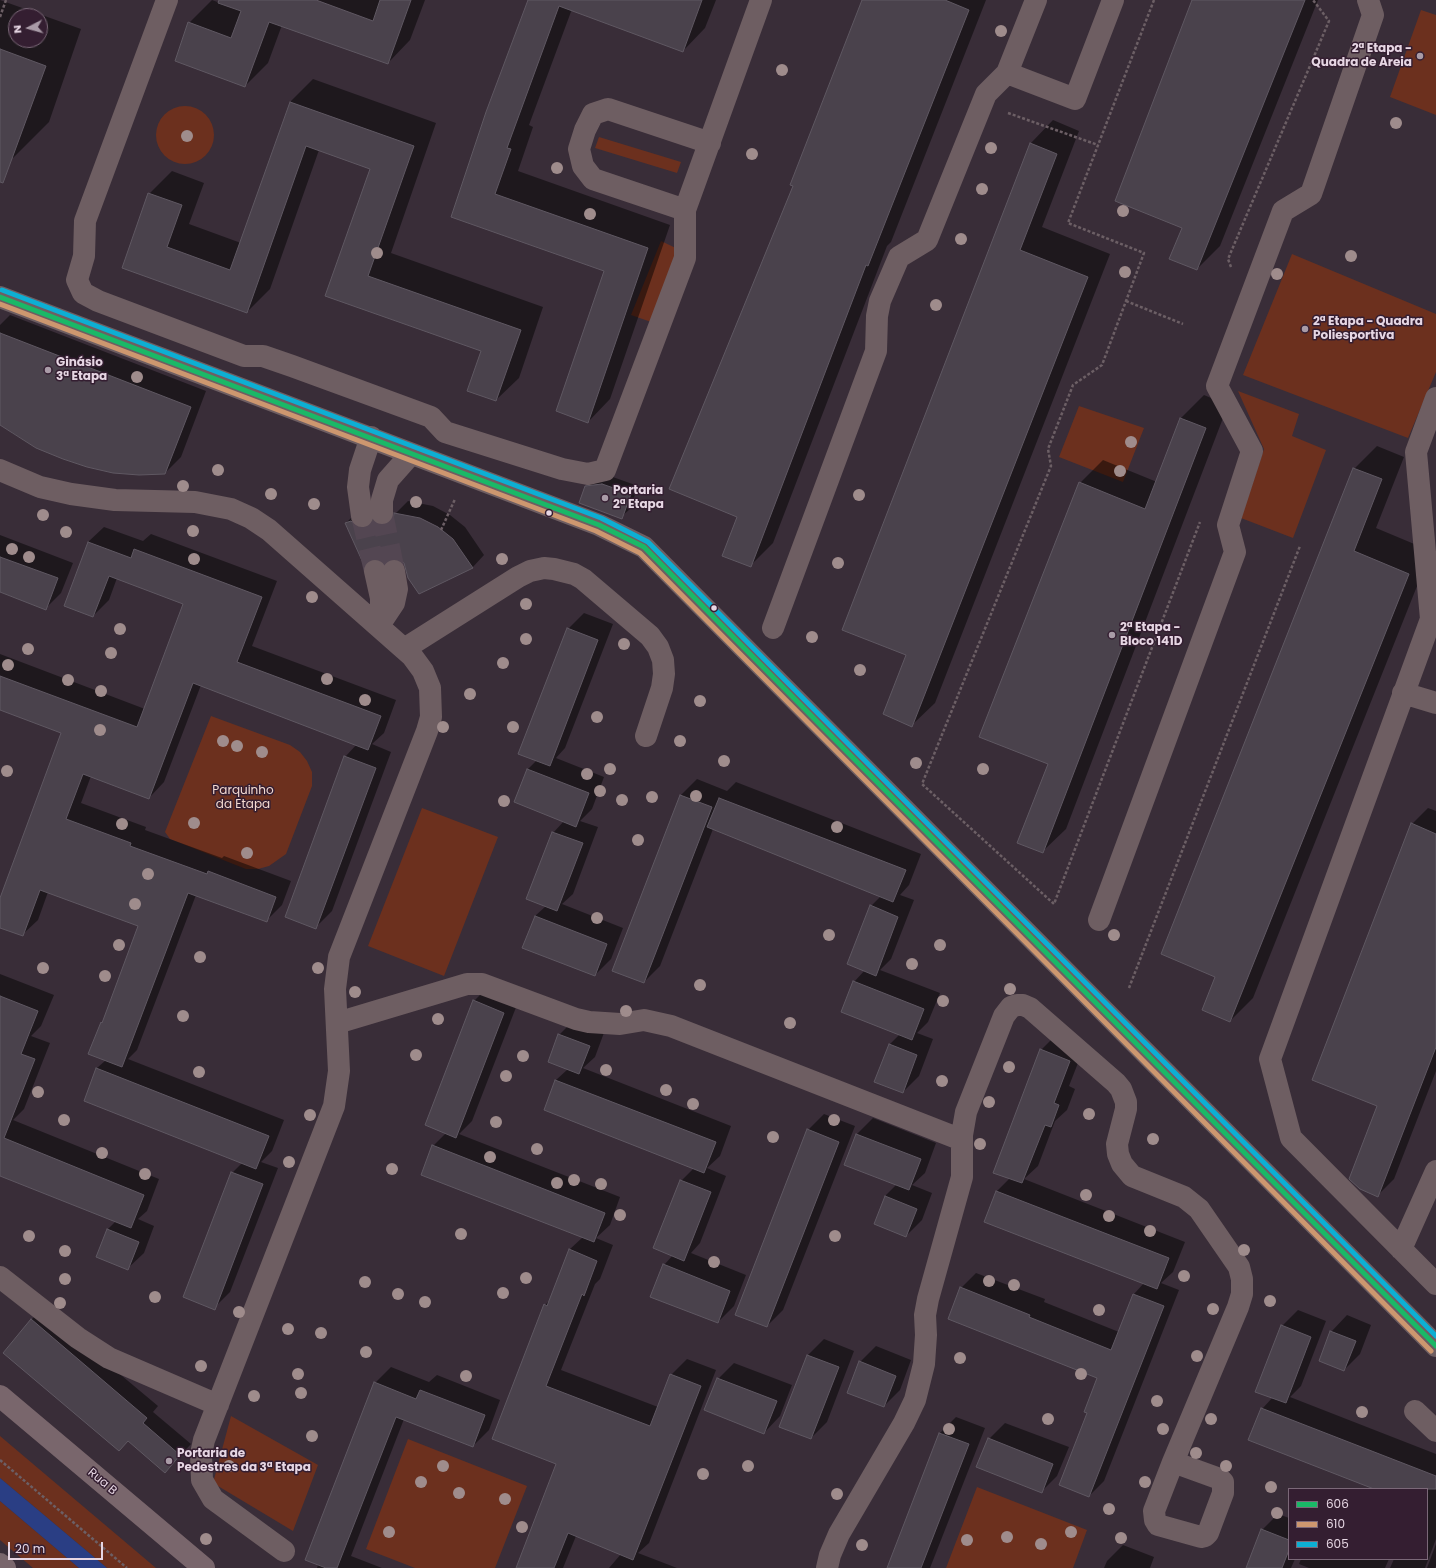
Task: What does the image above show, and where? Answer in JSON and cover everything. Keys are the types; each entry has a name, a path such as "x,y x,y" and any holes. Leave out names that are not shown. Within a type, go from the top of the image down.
{"main road":[{"name":"Rua B","path":"0,1396 204,1568"},
{"path":"0,1564 4,1568"}],"street":[{"path":"166,0 86,221 84,256 77,280 83,293 98,301 244,356 263,356 285,363 431,417 446,432 576,473 594,474 604,470 685,258 685,210 761,0"},
{"path":"774,628 876,351 877,316 880,302 899,257 927,240 986,94 1007,73 1036,0"},
{"path":"1007,73 1075,99 1113,0"},
{"path":"1099,920 1235,552 1228,525 1252,451 1217,386 1283,211 1312,194 1373,15 1368,0"},
{"path":"685,210 588,172 579,149 585,130 593,114 608,109 710,143"},
{"path":"0,297 605,528 644,547 1436,1346"},
{"path":"1436,398 1416,452 1431,619 1270,1059 1291,1138 1436,1284"},
{"path":"371,438 360,470 358,486 372,515 382,500 388,480 411,454"},
{"path":"0,470 40,487 71,494 115,500 195,502 231,509 251,518 269,530 412,656 423,671 427,682 432,702 431,716 427,731 339,957 335,989 339,1071 334,1106 204,1440 201,1454 202,1480 206,1490 213,1499 284,1551"},
{"path":"404,649 518,577 530,571 544,568 574,574 583,579 650,636 658,647 663,660 664,674 662,688 646,736"},
{"path":"375,623 379,615 384,571"},
{"path":"1404,693 1436,703"},
{"path":"337,1023 467,984 482,984 576,1019 589,1022 620,1024 644,1020 671,1026 962,1140"},
{"path":"827,1568 830,1554 839,1534 904,1423 915,1400 924,1364 926,1335 925,1315 927,1304 962,1177 962,1140 966,1112 1004,1016 1011,1007 1023,1005 1035,1012 1121,1089 1126,1102 1126,1109 1117,1144 1118,1154 1122,1164 1132,1176 1184,1197 1199,1209 1239,1267 1242,1279 1242,1294 1173,1462"},
{"path":"1401,1248 1436,1171"},
{"path":"0,1277 78,1338 109,1358 218,1405"},
{"path":"1415,1411 1436,1431"}],"path":[{"path":"0,17 6,0"},
{"path":"1154,0 1068,223 1144,253 1102,365 1073,385 1048,449 1051,466 922,784 1054,904 1202,516"},
{"path":"1233,271 1228,259 1329,21 1313,0"},
{"path":"982,104 1098,145"},
{"path":"1126,301 1183,324"},
{"path":"441,530 465,475"},
{"path":"1129,988 1300,546"},
{"path":"0,1460 128,1568"}],"green space":[{"name":"2ª Etapa - Quadra de Areia","path":"1421,10 1436,15 1436,115 1390,97"},
{"path":"179,106 191,106 206,114 214,129 214,141 206,156 191,164 179,164 164,156 156,141 156,129 164,114"},
{"path":"599,137 681,162 677,173 595,148"},
{"path":"661,241 680,250 654,323 631,315"},
{"path":"1292,254 1436,314 1436,372 1408,438 1243,375"},
{"path":"1238,391 1299,414 1292,436 1326,450 1293,538 1241,518 1264,449"},
{"path":"1079,406 1144,428 1123,482 1059,457"},
{"name":"Parquinho da Etapa","path":"211,716 290,745 300,752 307,761 312,772 312,786 286,854 269,866 258,869 246,869 170,839 165,832"},
{"path":"422,808 498,837 444,976 368,946"},
{"path":"231,1416 318,1465 293,1531 213,1483"},
{"path":"0,1436 156,1568 107,1568 0,1478"},
{"path":"408,1439 527,1486 495,1568 415,1568 366,1549"},
{"path":"977,1487 1087,1530 1073,1568 946,1568"},
{"path":"0,1501 79,1568 33,1568 0,1540"}],"water":[{"path":"0,1478 107,1568 79,1568 0,1501"}],"building":[{"path":"219,0 316,0 373,21 380,0 411,0 388,64 269,22 245,87 175,61 188,22 231,38 241,11 218,3"},
{"path":"528,0 702,0 683,52 559,6 507,148 511,149 495,194 648,248 588,423 556,411 604,271 451,217 486,112"},
{"path":"862,0 945,0 969,10 868,266 866,265 751,567 722,556 737,517 669,489 793,186 790,185"},
{"path":"1192,0 1305,0 1197,270 1169,259 1182,228 1115,201"},
{"path":"0,49 46,66 3,183 0,182"},
{"path":"290,102 414,146 368,276 521,330 496,401 467,391 481,351 325,296 370,169 306,146 247,313 122,268 148,193 182,205 167,247 230,270"},
{"path":"1030,143 1057,154 1020,250 1088,277 912,727 883,714 906,655 842,630"},
{"name":"Ginásio 3ª Etapa","path":"0,333 191,407 165,474 139,475 113,473 87,467 36,448 0,425"},
{"path":"1180,418 1206,428 1043,853 1017,843 1048,764 979,737 1079,482 1145,509"},
{"path":"1353,468 1382,479 1354,551 1409,574 1230,1022 1202,1010 1215,977 1161,954"},
{"name":"Portaria 2ª Etapa","path":"602,484 631,494 622,519 579,503 585,486"},
{"path":"394,513 420,518 438,527 453,539 473,568 419,594 408,578 404,563 399,559 392,559 385,563 379,559 373,559 364,565 345,523 351,521 357,527 363,528 369,526 373,521 382,525 388,524 393,520"},
{"path":"88,542 131,558 134,549 262,597 237,662 381,716 368,750 193,683 149,799 83,774 66,819 131,843 130,846 207,874 208,871 276,897 267,922 188,893 122,1067 88,1054 101,1022 102,1023 138,926 40,890 23,936 0,928 0,898 61,733 0,710 0,676 137,727 183,604 109,576 93,617 64,606"},
{"path":"0,557 58,578 46,610 0,592"},
{"path":"567,628 598,640 550,766 518,754"},
{"path":"344,756 376,768 316,929 285,917"},
{"path":"527,769 589,793 576,827 514,802"},
{"path":"680,795 712,807 644,983 612,971"},
{"path":"719,798 906,870 893,902 707,827"},
{"path":"1411,823 1436,834 1436,1047 1378,1197 1360,1189 1349,1179 1377,1106 1312,1080"},
{"path":"552,832 583,843 557,911 526,899"},
{"path":"870,905 898,917 876,976 847,964"},
{"path":"535,916 607,944 595,976 522,948"},
{"path":"853,981 924,1009 912,1040 841,1012"},
{"path":"0,996 38,1011 21,1054 35,1059 4,1138 144,1195 131,1228 0,1176"},
{"path":"473,1000 504,1013 456,1138 425,1125"},
{"path":"558,1034 590,1046 579,1074 548,1062"},
{"path":"889,1044 917,1055 903,1093 874,1082"},
{"path":"1040,1049 1070,1061 1054,1103 1059,1105 1051,1127 1045,1125 1022,1183 993,1173"},
{"path":"96,1068 269,1136 256,1169 84,1101"},
{"path":"555,1080 716,1142 704,1173 544,1110"},
{"path":"807,1129 839,1142 767,1327 735,1315"},
{"path":"856,1134 921,1159 909,1190 844,1165"},
{"path":"432,1145 605,1213 594,1242 421,1175"},
{"path":"231,1172 263,1184 215,1310 183,1297"},
{"path":"680,1180 711,1192 684,1261 653,1248"},
{"path":"996,1191 1169,1258 1157,1289 984,1222"},
{"path":"885,1196 917,1209 906,1237 874,1224"},
{"path":"107,1229 139,1242 128,1270 96,1257"},
{"path":"569,1249 597,1261 584,1296 582,1294 546,1386 650,1426 670,1374 701,1386 633,1560 568,1533 554,1568 516,1568 556,1464 492,1439 544,1304 547,1306"},
{"path":"663,1264 730,1291 718,1323 650,1297"},
{"path":"960,1287 1111,1350 1133,1294 1164,1306 1089,1497 1059,1485 1087,1413 1084,1412 1097,1378 948,1319"},
{"path":"31,1319 147,1418 143,1423 180,1455 165,1473 128,1441 119,1451 3,1353"},
{"path":"1281,1325 1311,1337 1286,1403 1255,1392"},
{"path":"1330,1331 1356,1341 1344,1371 1319,1361"},
{"path":"807,1355 839,1367 811,1439 779,1427"},
{"path":"859,1361 896,1376 884,1407 847,1393"},
{"path":"717,1378 777,1401 764,1434 704,1410"},
{"path":"374,1382 416,1399 420,1390 485,1415 473,1447 396,1417 337,1568 326,1568 305,1560"},
{"path":"1261,1408 1436,1476 1436,1489 1371,1488 1248,1440"},
{"path":"939,1433 969,1444 921,1568 887,1568"},
{"path":"988,1438 1053,1464 1042,1493 976,1467"},
{"path":"1261,1529 1288,1540 1288,1553 1282,1568 1246,1568"}],"tunnel":[{"path":"382,513 394,571"},
{"path":"362,516 375,571"}],"transit line":[{"name":"605","path":"2,290 601,518 648,542 1436,1336"},
{"name":"606","path":"0,297 599,525 644,547 1436,1346"},
{"name":"610","path":"0,304 596,531 640,553 1431,1351"}],"place":[{"name":"2ª Etapa - Quadra de Areia","path":"1420,56"},
{"name":"2ª Etapa - Quadra Poliesportiva","path":"1305,329"},
{"name":"Ginásio 3ª Etapa","path":"48,370"},
{"name":"Portaria 2ª Etapa","path":"605,498"},
{"name":"2ª Etapa - Bloco 141D","path":"1112,635"},
{"name":"Portaria de Pedestres da 3ª Etapa","path":"169,1461"}]}
